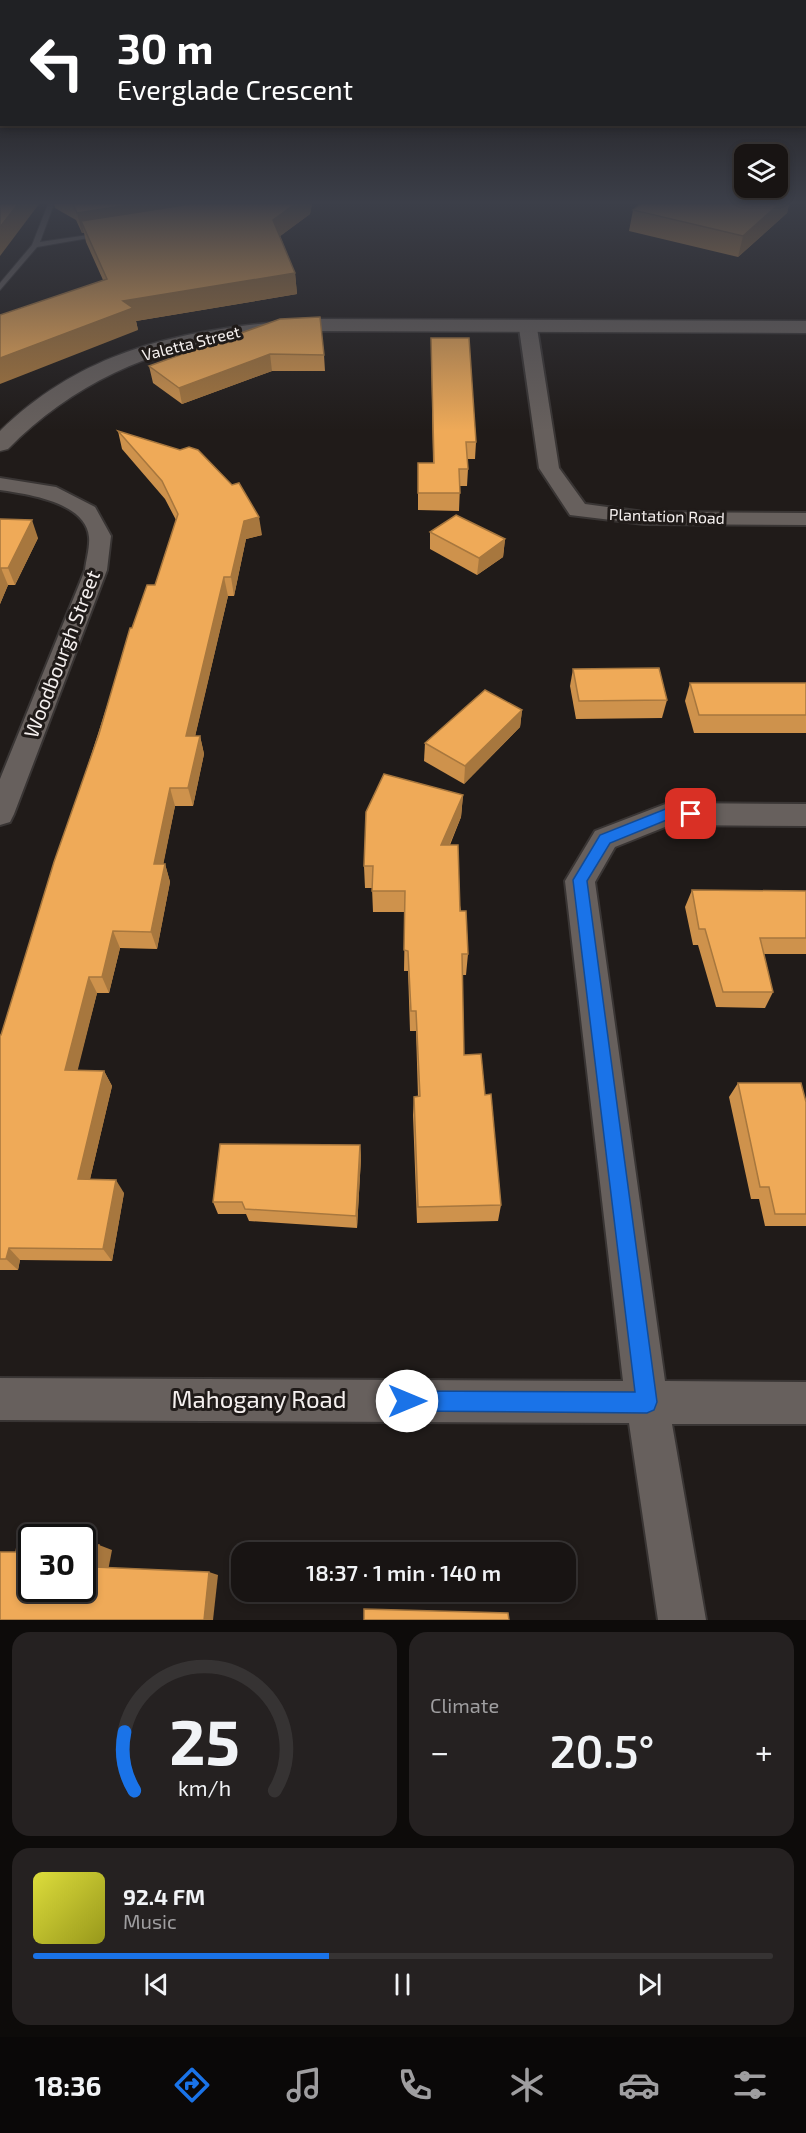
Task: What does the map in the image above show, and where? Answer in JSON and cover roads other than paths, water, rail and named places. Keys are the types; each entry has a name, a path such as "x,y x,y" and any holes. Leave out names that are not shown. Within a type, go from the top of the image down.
{"street":[{"name":"Valetta Street","path":"0,444 37,410 71,384 119,362 238,330 313,325 806,327"},
{"name":"Plantation Road","path":"528,327 549,468 578,510 644,518 806,519"},
{"name":"Woodbourgh Street","path":"0,484 50,491 87,512 100,536 96,570 0,814"},
{"path":"682,1620 647,1402 580,880 605,839 668,814 806,815"},
{"name":"Mahogany Road","path":"0,1399 806,1403"}]}
